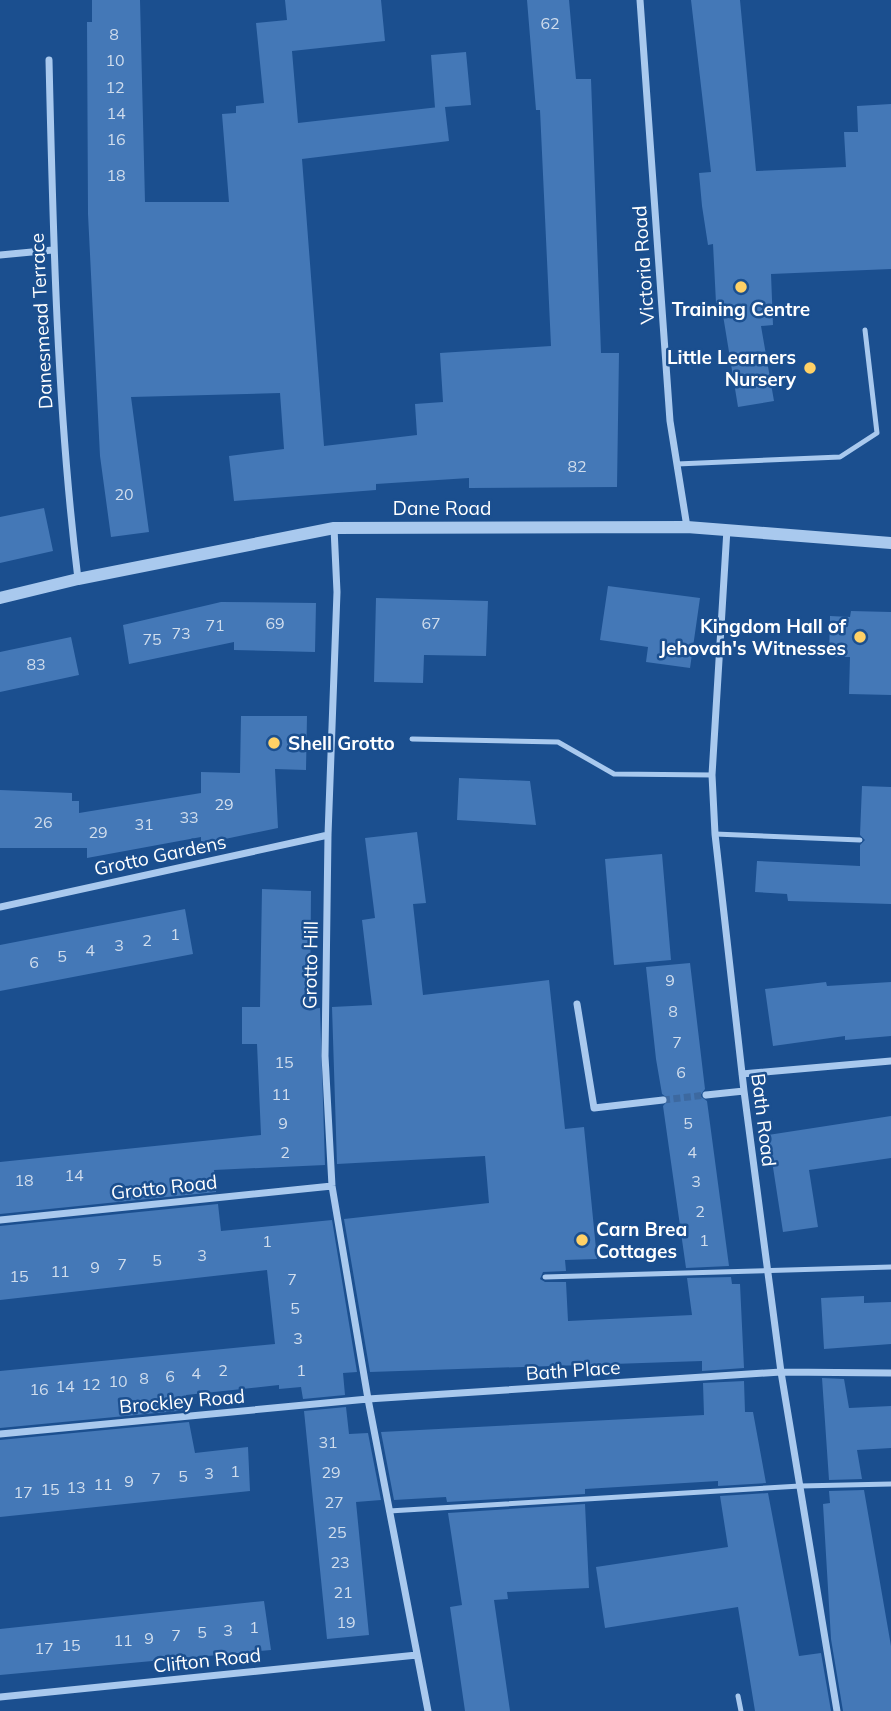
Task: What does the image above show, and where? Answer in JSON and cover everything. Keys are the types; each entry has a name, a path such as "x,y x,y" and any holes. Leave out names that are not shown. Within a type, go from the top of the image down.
{"street":[{"name":"Victoria Road","path":"640,0 670,421 687,527"},
{"name":"Danesmead Terrace","path":"49,60 53,250 65,472 78,579"},
{"path":"0,255 53,250"},
{"name":"Dane Road","path":"0,598 78,579 334,528 727,528 891,543"},
{"name":"Grotto Hill","path":"334,528 337,592 328,835 325,1056 332,1186 368,1399 428,1711"},
{"name":"Bath Road","path":"727,528 712,775 715,834 744,1091 781,1373 837,1711"},
{"name":"Grotto Gardens","path":"0,907 328,835"},
{"path":"577,1004 594,1108 663,1100"},
{"path":"742,1074 891,1061"},
{"path":"706,1095 744,1091"},
{"name":"Grotto Road","path":"0,1220 332,1186"},
{"name":"Bath Place","path":"368,1399 781,1373 891,1373"},
{"name":"Brockley Road","path":"0,1434 368,1399"},
{"name":"Clifton Road","path":"0,1698 417,1656"}],"lane":[{"path":"677,464 840,457 877,433 865,330"},
{"path":"412,739 558,742 614,774 712,775"},
{"path":"715,834 860,840"},
{"path":"545,1277 891,1267"},
{"path":"389,1511 800,1486 891,1484"},
{"path":"738,1696 741,1711"}],"building":[{"path":"92,0 140,0 145,202 229,202 222,114 236,113 236,106 264,103 256,23 287,20 285,0 381,0 385,41 292,51 298,123 435,107 431,55 466,52 471,105 445,107 449,141 302,159 324,446 417,435 415,404 443,402 440,353 551,346 540,110 536,110 527,0 569,0 576,79 591,79 601,353 619,353 617,487 469,488 469,478 376,484 376,490 234,501 229,456 284,449 280,393 131,397 149,532 111,537 100,456 88,214 87,22 92,22"},
{"name":"Training Centre","path":"691,0 740,0 756,171 846,167 844,132 858,132 857,106 891,104 891,269 771,274 773,325 761,326 774,401 738,407 721,303 716,303 713,244 708,245 702,206 699,173 711,172"},
{"path":"44,508 53,551 0,563 0,517"},
{"path":"608,586 700,598 690,668 646,662 648,647 600,640"},
{"path":"376,598 488,601 486,656 424,655 423,683 374,682"},
{"path":"221,602 316,603 315,652 234,650 234,642 129,664 123,625"},
{"name":"Kingdom Hall of Jehovah's Witnesses","path":"851,611 891,612 891,695 849,694 850,657 829,657 830,616 850,617"},
{"path":"71,637 79,675 0,692 0,652"},
{"path":"241,716 307,716 306,770 275,769 278,828 201,844 201,837 87,858 87,848 0,848 0,790 72,793 72,801 79,801 79,813 201,793 201,772 240,773"},
{"path":"459,778 530,781 536,825 457,820"},
{"path":"862,786 891,787 891,904 788,901 787,894 755,892 757,861 860,866 860,845 865,840 860,835"},
{"path":"417,832 426,903 413,904 423,995 549,980 565,1129 584,1127 597,1259 565,1260 566,1271 543,1272 540,1279 545,1282 566,1282 568,1321 692,1315 687,1278 731,1277 732,1284 740,1284 744,1368 702,1371 702,1361 370,1372 344,1219 489,1203 485,1156 337,1164 332,1007 372,1005 362,920 375,918 365,838"},
{"path":"662,854 671,960 614,965 605,859"},
{"path":"262,889 311,891 310,1009 320,1008 325,1165 214,1170 216,1192 0,1214 0,1162 261,1135 257,1044 242,1044 242,1007 260,1007"},
{"path":"185,909 193,954 0,991 0,945"},
{"path":"690,963 705,1089 700,1096 707,1101 729,1266 686,1268 663,1106 669,1099 662,1094 656,1059 646,967"},
{"path":"826,982 827,986 891,982 891,1036 845,1040 845,1036 773,1046 765,989"},
{"path":"891,1116 891,1158 809,1170 818,1227 783,1232 768,1135"},
{"path":"218,1204 221,1231 332,1220 357,1372 343,1373 345,1395 303,1399 301,1387 279,1389 279,1385 186,1395 188,1410 0,1428 0,1371 275,1344 267,1270 0,1300 0,1226"},
{"path":"864,1296 864,1303 891,1302 891,1344 824,1349 821,1298"},
{"path":"822,1378 844,1379 849,1408 891,1406 891,1448 857,1450 862,1479 829,1480"},
{"path":"744,1381 745,1412 753,1412 766,1483 718,1486 718,1481 585,1489 585,1494 447,1502 446,1497 394,1500 381,1432 704,1415 703,1383"},
{"path":"346,1407 349,1434 368,1433 381,1500 356,1502 369,1635 327,1639 304,1411"},
{"path":"189,1422 195,1453 248,1447 250,1491 0,1517 0,1440"},
{"path":"864,1490 891,1646 891,1711 843,1711 831,1639 823,1504 830,1503 829,1491"},
{"path":"768,1493 799,1656 821,1653 831,1711 755,1711 738,1607 605,1628 596,1567 728,1547 720,1496"},
{"path":"585,1504 589,1588 507,1592 508,1599 494,1600 510,1711 465,1711 450,1607 462,1605 448,1513"},
{"path":"264,1601 271,1650 0,1675 0,1629"}],"tunnel":[{"path":"663,1100 706,1095"}],"place":[{"name":"Training Centre","path":"741,287"},
{"name":"Little Learners Nursery","path":"810,368"},
{"name":"Kingdom Hall of Jehovah's Witnesses","path":"860,637"},
{"name":"Shell Grotto","path":"274,743"},
{"name":"Carn Brea Cottages","path":"582,1240"}]}
